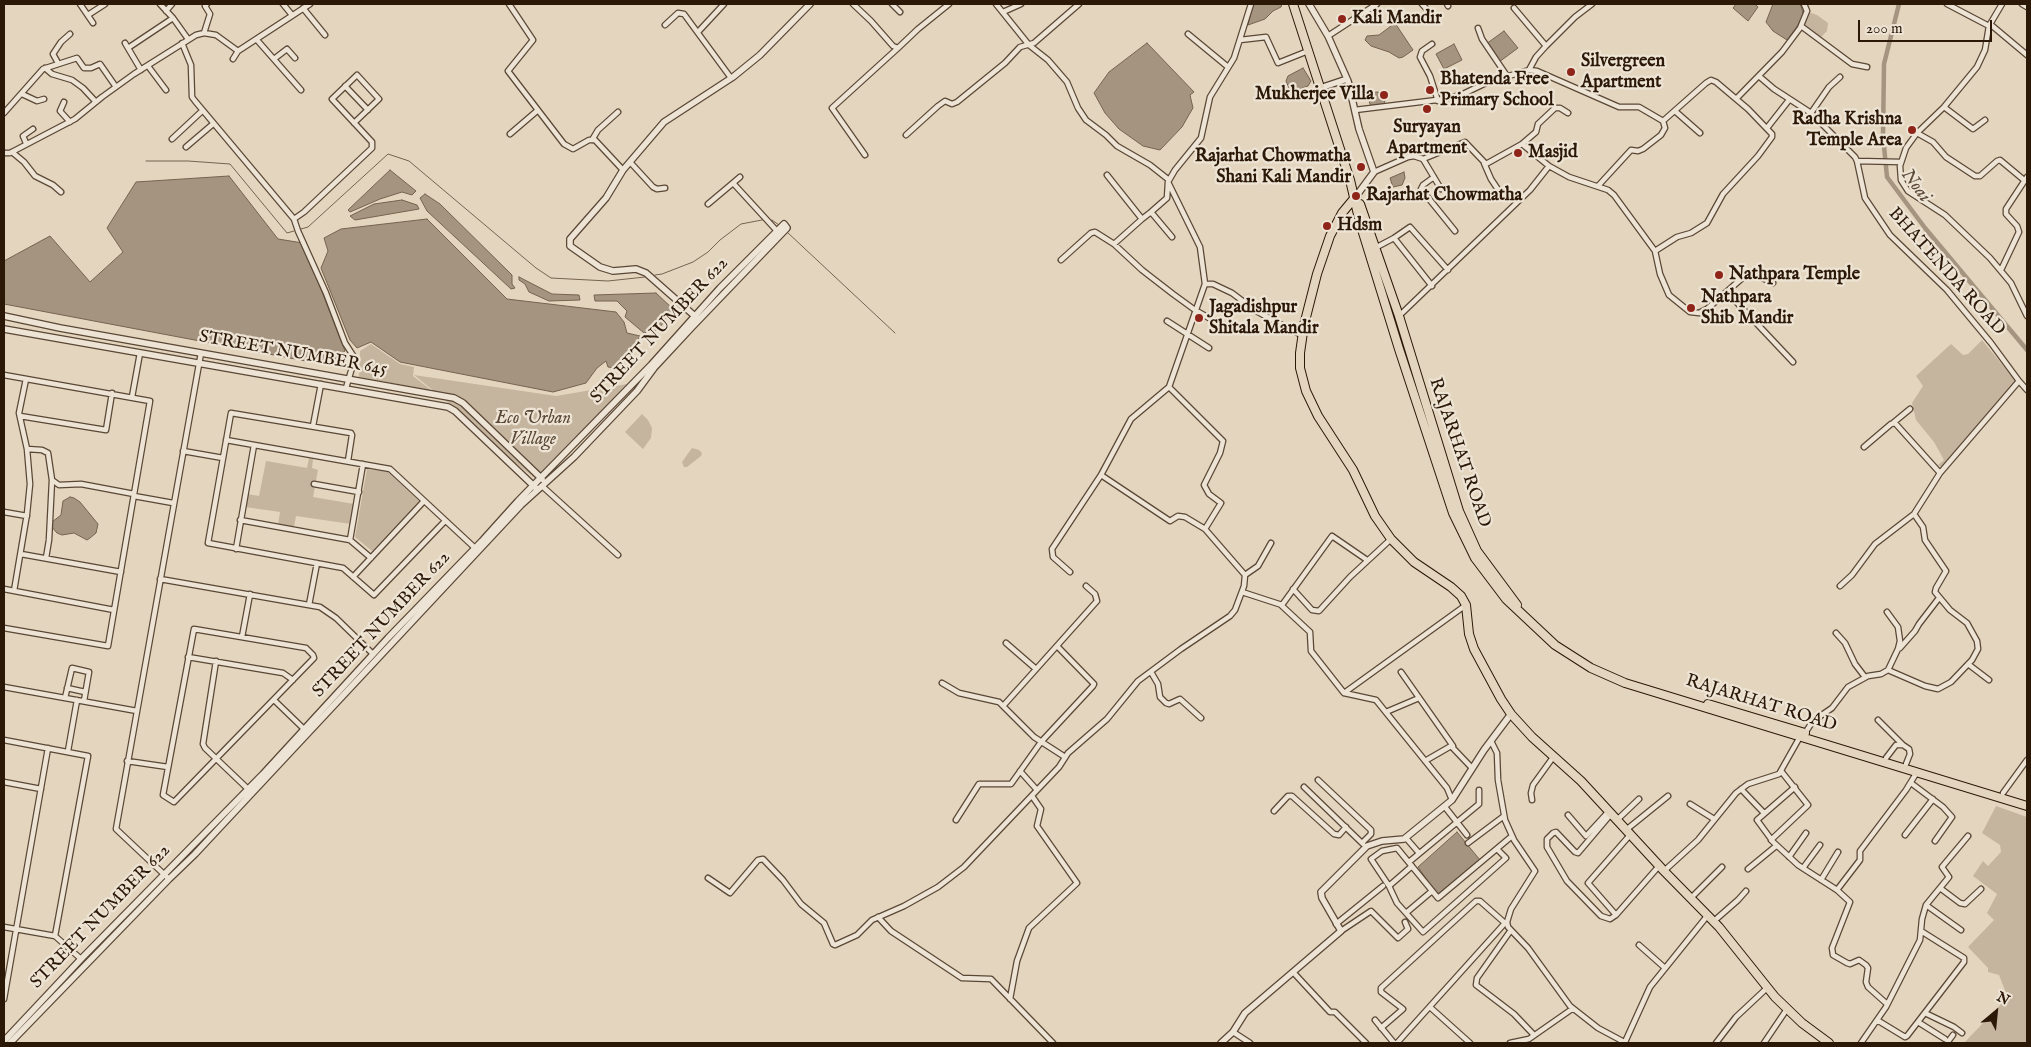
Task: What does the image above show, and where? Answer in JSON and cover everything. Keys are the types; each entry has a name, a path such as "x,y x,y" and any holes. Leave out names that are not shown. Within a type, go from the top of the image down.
{"main road":[{"path":"1295,4 1308,51 1356,196"},
{"path":"1295,4 1356,196 1360,223 1372,249 1452,513 1476,558 1499,592 1555,646 1598,672 1641,688 1803,734 2027,806"},
{"path":"1356,196 1336,221 1314,283 1303,336 1300,368 1310,399 1353,470 1375,516 1391,539 1414,562 1457,592 1466,605 1469,634 1474,649 1500,699 1511,714 1711,918 1729,938 1767,988 1787,1009 1829,1043"},
{"name":"RAJARHAT ROAD","path":"1372,249 1399,316 1459,511 1477,551 1519,607 1559,643 1594,665 1662,690 2027,800"}],"street":[{"path":"80,4 93,23"},
{"path":"88,15 105,4"},
{"path":"160,4 188,39"},
{"path":"166,11 172,4"},
{"path":"204,33 210,14 205,6 207,4"},
{"path":"283,4 292,16"},
{"path":"234,59 238,51 310,4"},
{"path":"509,4 533,40 508,71 560,140 569,149 576,148 592,140 598,130 618,112"},
{"path":"698,32 724,4"},
{"path":"696,318 641,270 613,270 600,267 572,248 569,244 572,235 606,198 623,170 670,117 731,78 760,55 810,4"},
{"path":"853,4 893,46 898,48"},
{"path":"892,4 900,12"},
{"path":"938,4 943,9"},
{"path":"866,155 832,108 949,4"},
{"path":"996,4 1029,45 1048,60 1067,82 1078,108 1090,124 1106,135 1117,146 1150,165 1169,181 1200,247 1205,284 1169,388 1130,418 1101,474 1052,551 1053,557 1070,572"},
{"path":"1003,12 1021,4"},
{"path":"906,135 945,101 952,104 957,102 1005,63 1020,47 1034,44 1079,4"},
{"path":"1114,244 1167,198 1169,181 1176,168 1201,138 1208,103 1234,58 1251,4"},
{"path":"1309,4 1328,36 1347,79 1359,129 1374,172"},
{"path":"1422,4 1431,14"},
{"path":"1584,4 1588,8"},
{"path":"1528,70 1546,46 1575,17 1592,4"},
{"path":"1736,99 1782,52 1801,26 1806,11 1804,4"},
{"path":"1947,4 1990,25 2027,55"},
{"path":"2002,4 1990,25 1982,58 1968,80 1917,133 1906,148 1901,162 1901,180 1908,191 1945,215 1958,226 2001,270 2011,283 2027,316"},
{"path":"2022,4 2027,7"},
{"path":"1328,36 1374,5"},
{"path":"303,8 325,35"},
{"path":"1514,8 1546,46"},
{"path":"665,25 681,12 731,78"},
{"path":"128,48 173,18"},
{"path":"1801,26 1852,64 1867,67"},
{"path":"1478,28 1482,39 1507,76"},
{"path":"4,159 5,153 12,152 26,143 81,116 116,87 188,39 204,33 216,35 238,51"},
{"path":"58,63 52,54 70,34"},
{"path":"1188,34 1228,67"},
{"path":"1240,40 1266,37 1278,63 1308,51"},
{"path":"256,40 301,90"},
{"path":"125,43 141,70"},
{"path":"182,43 191,65 192,97 294,219 345,342 354,357 350,379 346,388"},
{"path":"1432,44 1422,51 1420,57 1430,76 1438,101"},
{"path":"274,59 286,49 295,58"},
{"path":"4,113 45,68 78,58 84,68 91,68 99,64 116,87"},
{"path":"148,66 166,90"},
{"path":"45,68 52,74 72,80 83,88 96,102"},
{"path":"1355,110 1438,101 1463,94 1484,83 1528,70 1537,71 1619,107 1639,107 1663,121 1665,128 1661,135 1643,149 1638,151 1630,150 1598,186"},
{"path":"294,219 304,212 372,148 372,142 354,123 332,99 357,75 379,99 354,123"},
{"path":"1760,76 1789,100 1811,113 1857,161 1901,162"},
{"path":"1811,113 1829,87 1840,77"},
{"path":"1323,88 1347,79"},
{"path":"1655,251 1677,237 1691,233 1709,221 1723,194 1758,156 1772,137 1767,128 1748,109 1723,87 1711,80 1663,121"},
{"path":"345,86 368,110"},
{"path":"22,94 37,101 44,99"},
{"path":"1767,128 1789,100"},
{"path":"64,102 60,111 70,122"},
{"path":"1944,106 1972,129 1985,120"},
{"path":"1484,164 1488,164 1522,144 1536,132 1538,124 1555,108 1558,107 1568,114"},
{"path":"510,134 538,110"},
{"path":"172,139 202,111"},
{"path":"1675,111 1700,133"},
{"path":"186,147 213,124"},
{"path":"26,143 23,136 33,128"},
{"path":"1917,133 1933,142 1946,157 1974,176 1980,176 2000,160 2026,179 2006,209 2006,214 2019,232 2001,270"},
{"path":"592,140 598,142 623,170"},
{"path":"1423,159 1465,142 1484,164 1491,180 1501,194"},
{"path":"1522,144 1549,166 1569,177 1608,190 1621,202 1655,251 1660,274 1667,292 1690,312 1699,313 1707,309 1749,273 1774,283"},
{"path":"12,152 24,162 36,177 53,184 61,192"},
{"path":"1356,196 1374,172 1408,156 1423,159 1441,189"},
{"name":"BHATENDA ROAD","path":"1857,161 1865,198 1890,235 1947,290 2027,390"},
{"path":"630,162 651,186 657,189 665,188"},
{"path":"1399,316 1530,190 1549,166"},
{"path":"1106,175 1142,219"},
{"path":"708,204 740,177"},
{"path":"1434,177 1423,185 1421,189 1455,231"},
{"path":"733,183 777,231"},
{"path":"1151,212 1172,237"},
{"name":"STREET NUMBER 622","path":"166,876 195,854 749,259 784,224 788,228 754,264 696,318"},
{"path":"1372,249 1394,238 1410,227 1448,270"},
{"path":"1061,260 1091,232 1095,232 1114,244 1142,270 1195,310 1223,326"},
{"path":"1394,238 1432,286"},
{"path":"749,259 754,264"},
{"path":"1205,284 1213,284 1232,293 1256,311 1303,336"},
{"path":"1727,292 1793,362"},
{"name":"STREET NUMBER 645","path":"4,316 60,328 458,400 540,484"},
{"path":"1167,321 1209,348"},
{"name":"STREET NUMBER 645","path":"4,329 448,407 540,484"},
{"path":"132,397 140,353"},
{"path":"10,1043 166,876 116,829 200,353"},
{"path":"4,375 150,401 107,647 4,628"},
{"path":"14,591 27,516 30,484 27,449 20,416 26,378"},
{"path":"1840,586 1884,536 1914,514 1940,473 2018,381"},
{"path":"313,426 321,384"},
{"path":"1169,388 1222,442 1220,453 1204,485 1209,494 1221,503 1205,529"},
{"path":"20,416 106,430 112,393"},
{"path":"1864,447 1910,409"},
{"path":"348,461 352,434 231,413 208,542 236,549 343,568 374,594 445,521"},
{"path":"1893,423 1940,473"},
{"path":"226,440 390,469 475,548"},
{"path":"236,549 254,445"},
{"path":"27,449 42,450 48,453 52,480 49,540 46,558"},
{"path":"183,451 223,458"},
{"path":"350,540 364,464"},
{"path":"1101,474 1170,521 1178,516 1185,517 1205,529 1245,575"},
{"path":"52,480 61,486 81,484 173,503"},
{"path":"314,484 358,492"},
{"path":"540,484 618,555"},
{"name":"STREET NUMBER 622","path":"4,1041 81,959 166,876 373,654 475,548 540,484"},
{"path":"354,577 424,501"},
{"path":"4,512 27,516"},
{"path":"1888,670 1925,686 1938,689 1947,685 1968,664 1978,649 1977,641 1968,623 1953,613 1935,592 1946,571 1925,540 1923,527 1914,514"},
{"path":"240,520 350,540 371,558"},
{"path":"1281,605 1330,536 1367,560"},
{"path":"1293,589 1298,591 1312,610 1319,611 1367,560 1391,539"},
{"path":"708,878 730,893 758,860 763,859 801,904 824,923 835,945 857,934 872,920 922,896 958,872 988,843 1059,767 1065,757 1123,701 1136,683 1236,610 1245,575 1258,566 1272,543"},
{"path":"21,554 121,572"},
{"path":"309,605 317,563"},
{"path":"160,579 320,607 330,613 373,654"},
{"path":"1004,705 1097,601 1095,594 1086,586"},
{"path":"4,589 114,610"},
{"path":"1242,592 1281,605 1310,632 1311,651 1344,693 1376,700 1447,788 1452,800"},
{"path":"242,637 250,594"},
{"path":"1898,649 1916,631 1919,624 1939,598"},
{"path":"1344,693 1466,605"},
{"path":"1612,815 1578,853 1556,832 1552,833 1545,843 1560,871 1580,895 1601,916 1610,918 1616,915 1662,869 1698,840 1728,801 1741,789 1748,784 1776,776 1782,771 1803,734 1813,721 1832,708 1844,690 1865,677 1888,670 1898,649 1900,633 1887,612"},
{"path":"194,629 242,637 306,648 314,658 176,802 163,795 194,629"},
{"path":"1836,633 1845,642 1855,664 1865,677"},
{"path":"1006,643 1036,669"},
{"path":"956,820 979,784 1010,785 1041,742 1094,685 1057,646"},
{"path":"188,657 283,673 293,680"},
{"path":"216,661 203,744 204,748 248,789"},
{"path":"1968,664 1989,680"},
{"path":"65,698 72,668 88,672 84,701"},
{"path":"1150,672 1158,684 1160,698 1166,704 1180,699 1201,718"},
{"path":"1401,672 1453,746 1472,768"},
{"path":"942,683 959,692 995,700 1004,705 1032,736 1065,757"},
{"path":"4,687 137,711"},
{"path":"67,688 85,692"},
{"path":"1386,712 1419,698"},
{"path":"68,751 77,700"},
{"path":"274,700 304,729"},
{"path":"1364,845 1406,838 1452,800 1490,741 1511,714"},
{"path":"1878,720 1902,745 1909,749 1910,754 1906,764"},
{"path":"4,740 87,754 88,757 55,936"},
{"path":"1375,1020 1396,1043 1431,1008 1506,924 1511,910 1535,871 1512,836 1504,816 1498,780 1497,752 1490,741"},
{"path":"1886,758 1896,745 1902,745"},
{"path":"1425,761 1453,746"},
{"path":"4,999 48,748"},
{"path":"1532,800 1530,793 1533,785 1554,756"},
{"path":"127,760 168,767"},
{"path":"2003,793 2027,760"},
{"path":"1020,771 1038,790"},
{"path":"1771,839 1808,805 1782,771"},
{"path":"1837,890 1860,860 1860,851 1911,783 1917,772"},
{"path":"1318,780 1371,830 1372,834 1321,892 1322,898 1341,931"},
{"path":"4,782 41,789"},
{"path":"1911,783 1952,817 1935,841"},
{"path":"1304,787 1364,845"},
{"path":"1795,787 1764,813 1759,818 1758,823 1776,846 1803,868 1849,900 1850,905 1832,948 1833,955 1846,964 1859,960 1866,964 1868,968 1866,982 1868,987 1887,1004"},
{"path":"1741,789 1764,813"},
{"path":"1389,886 1420,853 1479,804 1479,790"},
{"path":"1010,999 1017,961 1030,928 1076,883 1037,826 1041,808 1032,796"},
{"path":"1274,812 1288,796 1292,796 1334,834 1339,835 1346,827"},
{"path":"1616,915 1588,883 1628,832 1668,796"},
{"path":"1568,815 1586,836 1612,815 1639,799"},
{"path":"1905,835 1933,800"},
{"path":"1690,804 1714,819"},
{"path":"1444,807 1467,835"},
{"path":"1468,843 1504,816"},
{"path":"1789,857 1806,833"},
{"path":"1497,849 1506,858 1424,932 1397,903 1389,886 1371,859 1382,851 1397,848 1438,898 1512,836"},
{"path":"1863,1043 1887,1004 1920,940 1922,919 1926,905 1949,877 1942,867 1968,836"},
{"path":"1406,838 1420,853"},
{"path":"1803,868 1820,845"},
{"path":"1748,869 1776,846"},
{"path":"1821,880 1838,852"},
{"path":"1691,898 1722,867"},
{"path":"1336,924 1382,886"},
{"path":"1940,888 1965,904 1981,889"},
{"path":"1381,1028 1403,1009 1381,992 1381,988 1476,901 1480,901 1506,924 1528,948 1572,1009 1598,1028 1625,1043 1650,987 1665,968 1711,918 1738,900 1746,890"},
{"path":"1406,913 1432,891"},
{"path":"1926,905 1961,930"},
{"path":"1221,1043 1233,1032 1245,1013 1341,931 1371,911 1398,938 1408,928 1405,922"},
{"path":"878,917 890,931 962,978 991,980 1053,1043"},
{"path":"4,926 55,936 81,959"},
{"path":"1511,930 1477,978 1476,985 1514,1014 1534,1035"},
{"path":"1877,1020 1905,1037 1965,960 1921,932"},
{"path":"1639,945 1665,968"},
{"path":"4,962 10,963"},
{"path":"1293,972 1330,1012 1335,1012 1366,1043"},
{"path":"1716,1043 1736,1017 1767,988"},
{"path":"1431,1008 1470,1043"},
{"path":"1510,1043 1527,1042 1534,1035 1572,1009"},
{"path":"1764,1043 1787,1009"},
{"path":"1925,1013 1962,1033"},
{"path":"1918,1022 1946,1041 1953,1036"},
{"path":"1233,1032 1250,1043"}],"green space":[{"path":"1808,12 1817,15 1828,23 1827,31 1821,37 1822,41 1803,25"},
{"path":"1982,340 2018,384 1944,469 1938,465 1944,460 1934,442 1916,420 1912,403 1923,386 1916,376 1951,344 1963,355 1968,354"},
{"path":"371,344 400,364 414,367 413,376 431,390 359,377 360,351"},
{"name":"Eco Urban Village","path":"414,375 556,396 627,384 537,480 507,456 461,413"},
{"path":"642,414 652,428 651,438 643,449 625,432"},
{"path":"692,448 699,450 702,453 701,456 687,467 684,467 682,462"},
{"path":"309,458 313,459 312,468 318,470 313,497 354,504 351,524 296,516 294,527 278,525 280,512 245,507 247,494 259,496 266,461 307,468"},
{"path":"367,469 388,472 419,501 372,551 355,537"},
{"path":"1996,806 2027,817 2027,1043 1964,1043 2003,1002 2006,993 1999,975 1988,972 1988,968 1968,947 1994,920 1987,913 1997,894 1973,876 1983,861 1988,866 2001,852 2000,845 1982,833"}],"shaded area":[{"path":"1253,4 1282,4 1281,7 1273,11 1265,19 1248,25"},
{"path":"1736,4 1755,4 1758,7 1748,21 1733,8"},
{"path":"1773,4 1799,4 1801,6 1803,13 1801,21 1787,40 1773,31 1766,22"},
{"path":"1395,23 1413,50 1399,58 1389,52 1371,46 1365,40 1367,36 1379,35"},
{"path":"1504,31 1518,48 1499,62 1486,44"},
{"path":"1147,43 1194,92 1190,95 1193,108 1182,127 1160,150 1143,146 1119,129 1105,113 1094,93 1109,72"},
{"path":"1454,44 1462,60 1444,69 1436,54"},
{"path":"1303,68 1311,81 1308,86 1302,88 1302,92 1289,88 1286,81 1288,76"},
{"path":"1377,92 1385,100 1377,108 1369,100"},
{"path":"390,170 416,191 412,195 402,192 350,212 348,210"},
{"path":"1404,172 1405,178 1402,185 1393,187 1390,178"},
{"path":"229,176 278,239 303,243 345,351 327,365 4,304 4,261 50,236 90,282 123,252 107,228 136,182"},
{"path":"425,194 440,204 512,275 512,284 515,288 511,289 427,211 420,198"},
{"path":"402,200 417,205 419,209 355,220 350,216 374,204"},
{"path":"427,219 507,299 616,312 624,322 627,333 640,336 631,353 624,362 615,368 608,367 606,361 597,368 586,383 553,392 400,362 371,342 357,348 350,340 321,268 328,251 324,238 341,229"},
{"path":"519,277 552,294 579,295 580,300 549,301 529,292 525,284 519,280"},
{"path":"656,293 673,309 658,330 644,333 625,317 627,311 617,301 595,301 594,295"},
{"path":"70,497 80,502 98,524 96,533 87,540 74,533 62,535 57,533 51,526 52,522 61,515 63,501"},
{"path":"1457,832 1480,860 1439,897 1418,867"}],"waterway":[{"name":"Noai","path":"1899,4 1884,64 1883,136 1887,177 1925,228 2027,350"},
{"path":"301,229 308,227 388,154 409,161 536,268 551,278 608,281 645,277"},
{"path":"146,161 230,164 287,233 294,231"},
{"path":"655,275 693,262 741,224 762,220"},
{"path":"772,220 779,225"},
{"path":"787,232 895,333"}],"place":[{"name":"Kali Mandir","path":"1342,19"},
{"name":"Silvergreen Apartment","path":"1571,72"},
{"name":"Bhatenda Free Primary School","path":"1430,90"},
{"name":"Mukherjee Villa","path":"1384,95"},
{"name":"Suryayan Apartment","path":"1427,109"},
{"name":"Radha Krishna Temple Area","path":"1912,130"},
{"name":"Masjid","path":"1518,153"},
{"name":"Rajarhat Chowmatha Shani Kali Mandir","path":"1361,167"},
{"name":"Rajarhat Chowmatha","path":"1356,196"},
{"name":"Hdsm","path":"1327,226"},
{"name":"Nathpara Temple","path":"1719,275"},
{"name":"Nathpara Shib Mandir","path":"1691,308"},
{"name":"Jagadishpur Shitala Mandir","path":"1199,318"}]}
